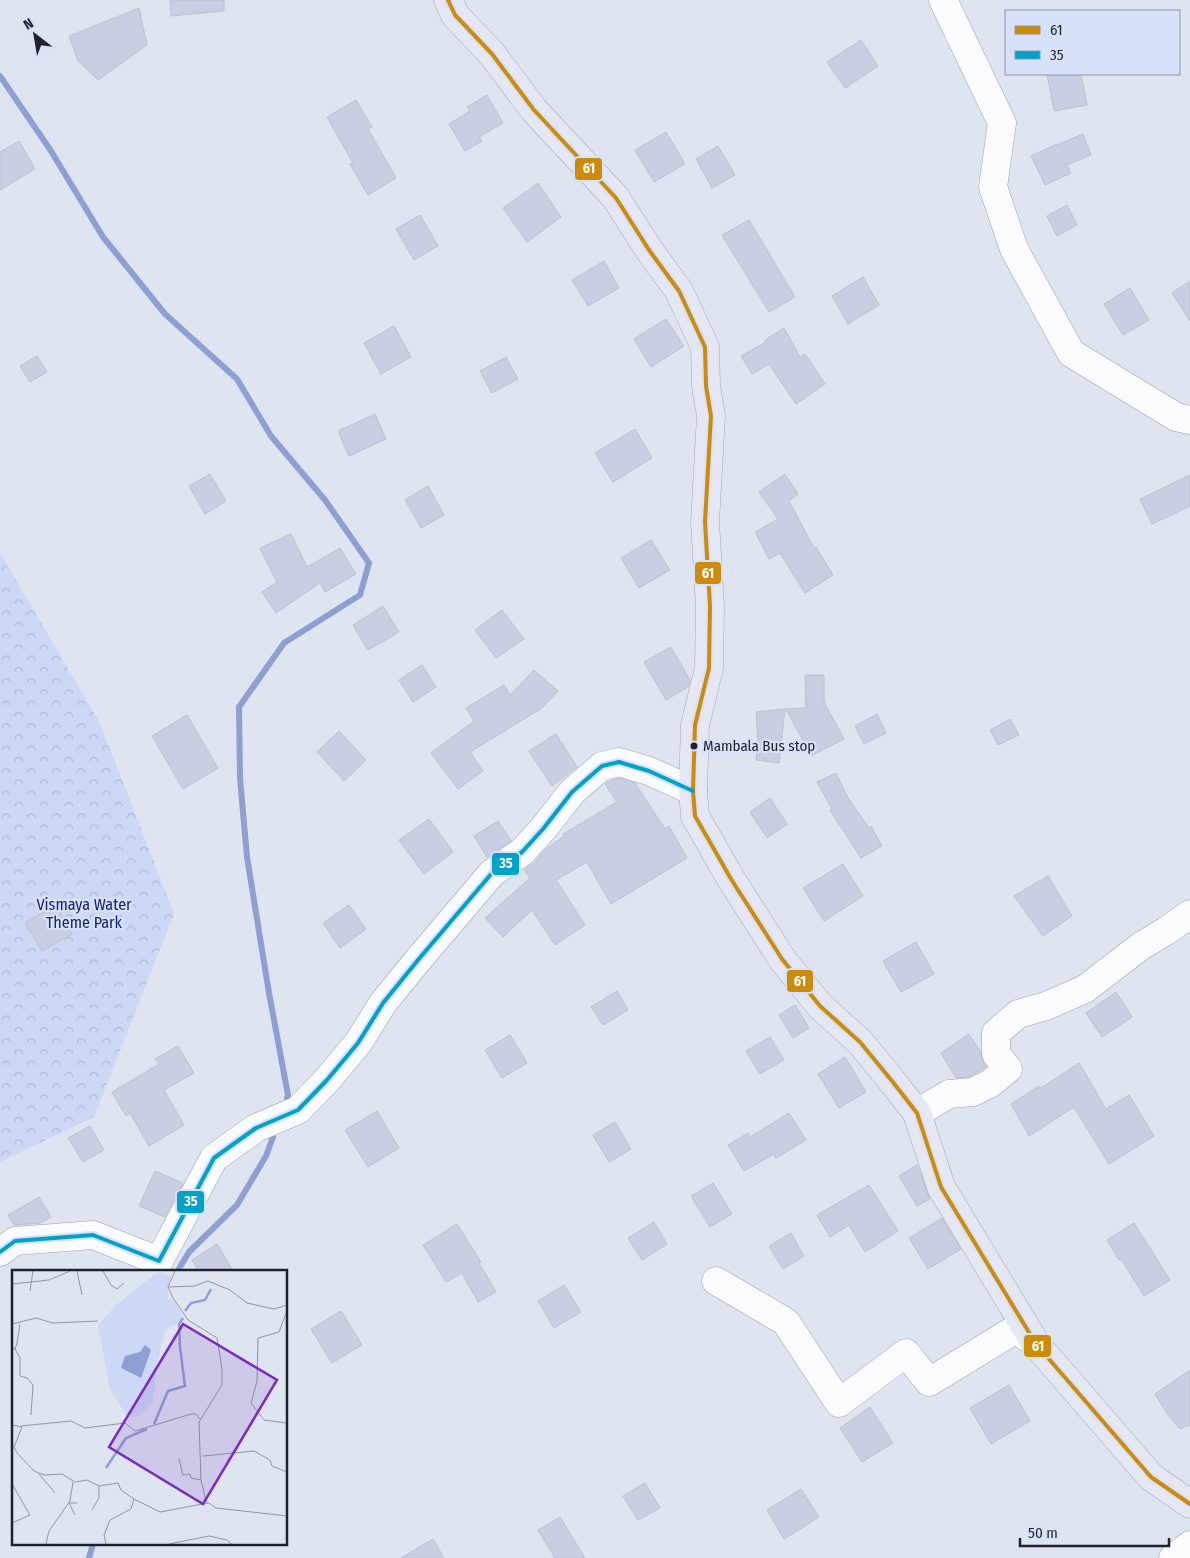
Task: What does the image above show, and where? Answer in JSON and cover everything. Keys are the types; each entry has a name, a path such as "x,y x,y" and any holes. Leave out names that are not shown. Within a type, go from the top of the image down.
{"main road":[{"path":"448,0 455,15 492,54 534,110 616,198 649,250 679,290 705,347 706,386 711,416 705,522 710,606 709,668 695,725 693,791 695,816 731,879 782,959 820,1006 860,1042 917,1113 941,1187 1036,1344 1151,1477 1190,1504"}],"street":[{"path":"943,0 1002,123 993,187 1014,249 1070,353 1176,417 1190,420"},
{"path":"0,1252 15,1241 93,1235 159,1261 214,1158 256,1128 298,1110 327,1080 358,1043 383,1003 492,873 522,852 572,792 602,766 619,762 649,771 693,791"},
{"path":"917,1113 949,1094 973,1092 991,1083 1008,1069 996,1054 996,1033 1018,1014 1046,1006 1085,989 1141,946 1190,914"},
{"path":"716,1281 786,1322 839,1403 906,1352 929,1382 1016,1329 1036,1344"},
{"path":"1173,1558 1190,1545"}],"green space":[{"name":"Vismaya Water Theme Park","path":"0,553 100,723 174,914 94,1117 0,1162"}],"building":[{"path":"170,0 224,0 224,11 171,16"},
{"path":"139,8 147,45 98,80 78,61 69,36"},
{"path":"861,40 878,66 845,88 827,62"},
{"path":"1047,75 1081,75 1087,105 1054,111"},
{"path":"487,95 503,123 479,137 482,141 465,151 449,124 470,111 467,107"},
{"path":"356,100 372,127 368,129 396,178 368,195 350,164 353,163 327,117"},
{"path":"666,132 685,164 654,182 635,150"},
{"path":"1083,134 1091,155 1067,165 1071,173 1045,185 1031,156"},
{"path":"19,141 35,169 0,190 0,152"},
{"path":"718,146 735,175 712,188 696,159"},
{"path":"538,183 561,217 527,242 503,208"},
{"path":"1067,205 1077,225 1057,236 1047,216"},
{"path":"420,215 438,246 414,260 396,229"},
{"path":"749,220 795,297 769,312 722,235"},
{"path":"604,261 619,288 588,306 572,280"},
{"path":"863,277 879,305 848,324 832,296"},
{"path":"1190,281 1190,321 1172,293"},
{"path":"1130,288 1149,320 1123,335 1104,304"},
{"path":"666,319 684,346 651,367 634,339"},
{"path":"394,326 411,357 381,374 364,343"},
{"path":"784,328 800,357 805,354 825,384 796,404 769,364 752,374 741,356 766,342 765,340"},
{"path":"37,356 47,372 30,382 20,366"},
{"path":"506,357 518,379 492,393 480,371"},
{"path":"375,414 386,439 349,456 338,431"},
{"path":"635,429 652,458 613,482 595,453"},
{"path":"210,474 226,501 205,514 189,486"},
{"path":"785,474 798,494 789,501 814,548 816,547 833,575 805,593 780,553 769,559 755,532 778,519 759,492"},
{"path":"1190,475 1190,506 1152,524 1140,499"},
{"path":"428,486 444,515 421,528 405,500"},
{"path":"291,534 307,567 340,548 356,574 325,592 320,583 276,613 262,592 277,582 260,548"},
{"path":"651,540 670,570 639,588 621,558"},
{"path":"383,606 399,632 368,650 353,625"},
{"path":"502,610 524,639 496,658 475,630"},
{"path":"671,647 690,680 688,687 666,700 644,662"},
{"path":"422,665 436,687 413,702 399,680"},
{"path":"534,670 558,691 542,708 470,752 483,771 458,789 431,753 474,721 466,708 504,685 510,695"},
{"path":"805,675 824,675 824,702 844,739 811,756 786,709 806,708"},
{"path":"785,709 779,763 756,760 758,740 756,712"},
{"path":"877,714 886,733 864,744 855,726"},
{"path":"187,715 218,768 183,789 152,736"},
{"path":"1010,719 1019,735 998,745 990,730"},
{"path":"339,731 366,760 344,781 317,752"},
{"path":"556,734 577,767 552,786 529,751"},
{"path":"836,773 848,798 869,828 871,826 882,846 861,858 830,810 832,809 817,782"},
{"path":"619,778 635,783 665,829 669,826 687,858 611,904 587,862 556,880 585,925 555,945 532,910 503,937 485,918 530,878 524,870 534,863 546,849 564,836 563,834 617,802 605,784"},
{"path":"770,798 787,824 767,838 750,812"},
{"path":"429,819 453,852 424,874 399,840"},
{"path":"498,821 511,841 487,857 474,836"},
{"path":"843,864 863,896 824,921 803,888"},
{"path":"1048,876 1072,916 1043,936 1014,896"},
{"path":"56,905 72,934 42,951 25,923"},
{"path":"349,905 366,929 340,948 323,923"},
{"path":"916,942 934,974 901,992 883,961"},
{"path":"617,991 628,1010 603,1025 591,1007"},
{"path":"1116,992 1132,1017 1102,1037 1086,1013"},
{"path":"795,1005 809,1028 793,1038 779,1015"},
{"path":"969,1034 980,1051 986,1067 969,1077 956,1078 941,1053"},
{"path":"510,1035 527,1063 502,1078 485,1050"},
{"path":"770,1037 784,1060 760,1074 746,1051"},
{"path":"178,1046 194,1073 164,1090 184,1125 149,1146 130,1113 126,1116 112,1092 159,1064 155,1059"},
{"path":"845,1057 866,1092 839,1108 818,1074"},
{"path":"1079,1063 1106,1109 1129,1095 1154,1136 1109,1164 1074,1107 1029,1136 1011,1104 1039,1086 1041,1088"},
{"path":"377,1111 399,1148 368,1167 345,1130"},
{"path":"789,1113 806,1140 776,1158 774,1154 744,1171 728,1145 748,1133 750,1137"},
{"path":"615,1122 631,1149 609,1162 593,1135"},
{"path":"90,1126 104,1150 83,1162 68,1138"},
{"path":"917,1165 930,1199 917,1206 899,1176"},
{"path":"155,1171 183,1183 165,1217 139,1206"},
{"path":"713,1183 732,1214 710,1227 691,1196"},
{"path":"869,1185 898,1231 865,1252 849,1225 830,1237 817,1215"},
{"path":"39,1197 51,1217 40,1223 14,1225 8,1215"},
{"path":"942,1218 961,1249 928,1269 909,1238"},
{"path":"654,1222 667,1244 642,1260 628,1238"},
{"path":"1134,1223 1170,1280 1144,1296 1107,1240"},
{"path":"457,1224 481,1262 479,1263 496,1292 478,1302 462,1273 446,1282 423,1245"},
{"path":"791,1233 804,1256 783,1269 769,1246"},
{"path":"217,1244 233,1270 198,1270 192,1260"},
{"path":"564,1285 581,1312 554,1328 538,1301"},
{"path":"341,1311 362,1345 332,1363 311,1329"},
{"path":"1190,1370 1190,1425 1180,1429 1168,1415 1155,1394"},
{"path":"1009,1385 1030,1421 991,1444 970,1408"},
{"path":"870,1407 893,1443 862,1462 840,1428"},
{"path":"645,1483 660,1508 638,1520 623,1496"},
{"path":"801,1489 819,1517 784,1539 767,1510"},
{"path":"560,1517 585,1558 555,1558 538,1530"},
{"path":"433,1539 444,1558 401,1558"}],"waterway":[{"path":"0,76 51,151 103,237 165,314 237,379 271,436 325,500 369,563 360,595 284,643 239,707 240,778 247,857 288,1095 287,1099"},
{"path":"178,1270 189,1252 237,1205 266,1156 273,1137"},
{"path":"89,1558 92,1546"}],"transit line":[{"name":"61","path":"448,0 455,15 492,54 534,110 616,198 649,250 679,291 705,347 706,386 711,416 705,522 710,606 709,668 695,725 693,791 695,816 731,879 782,959 820,1006 860,1042 917,1113 941,1187 1036,1344 1151,1477 1190,1504"},
{"name":"35","path":"0,1252 15,1241 93,1235 159,1261 214,1158 256,1128 298,1110 327,1080 358,1043 383,1003 492,873 522,852 572,792 602,766 619,762 649,771 693,791"}],"place":[{"name":"Mambala Bus stop","path":"694,746"}]}
